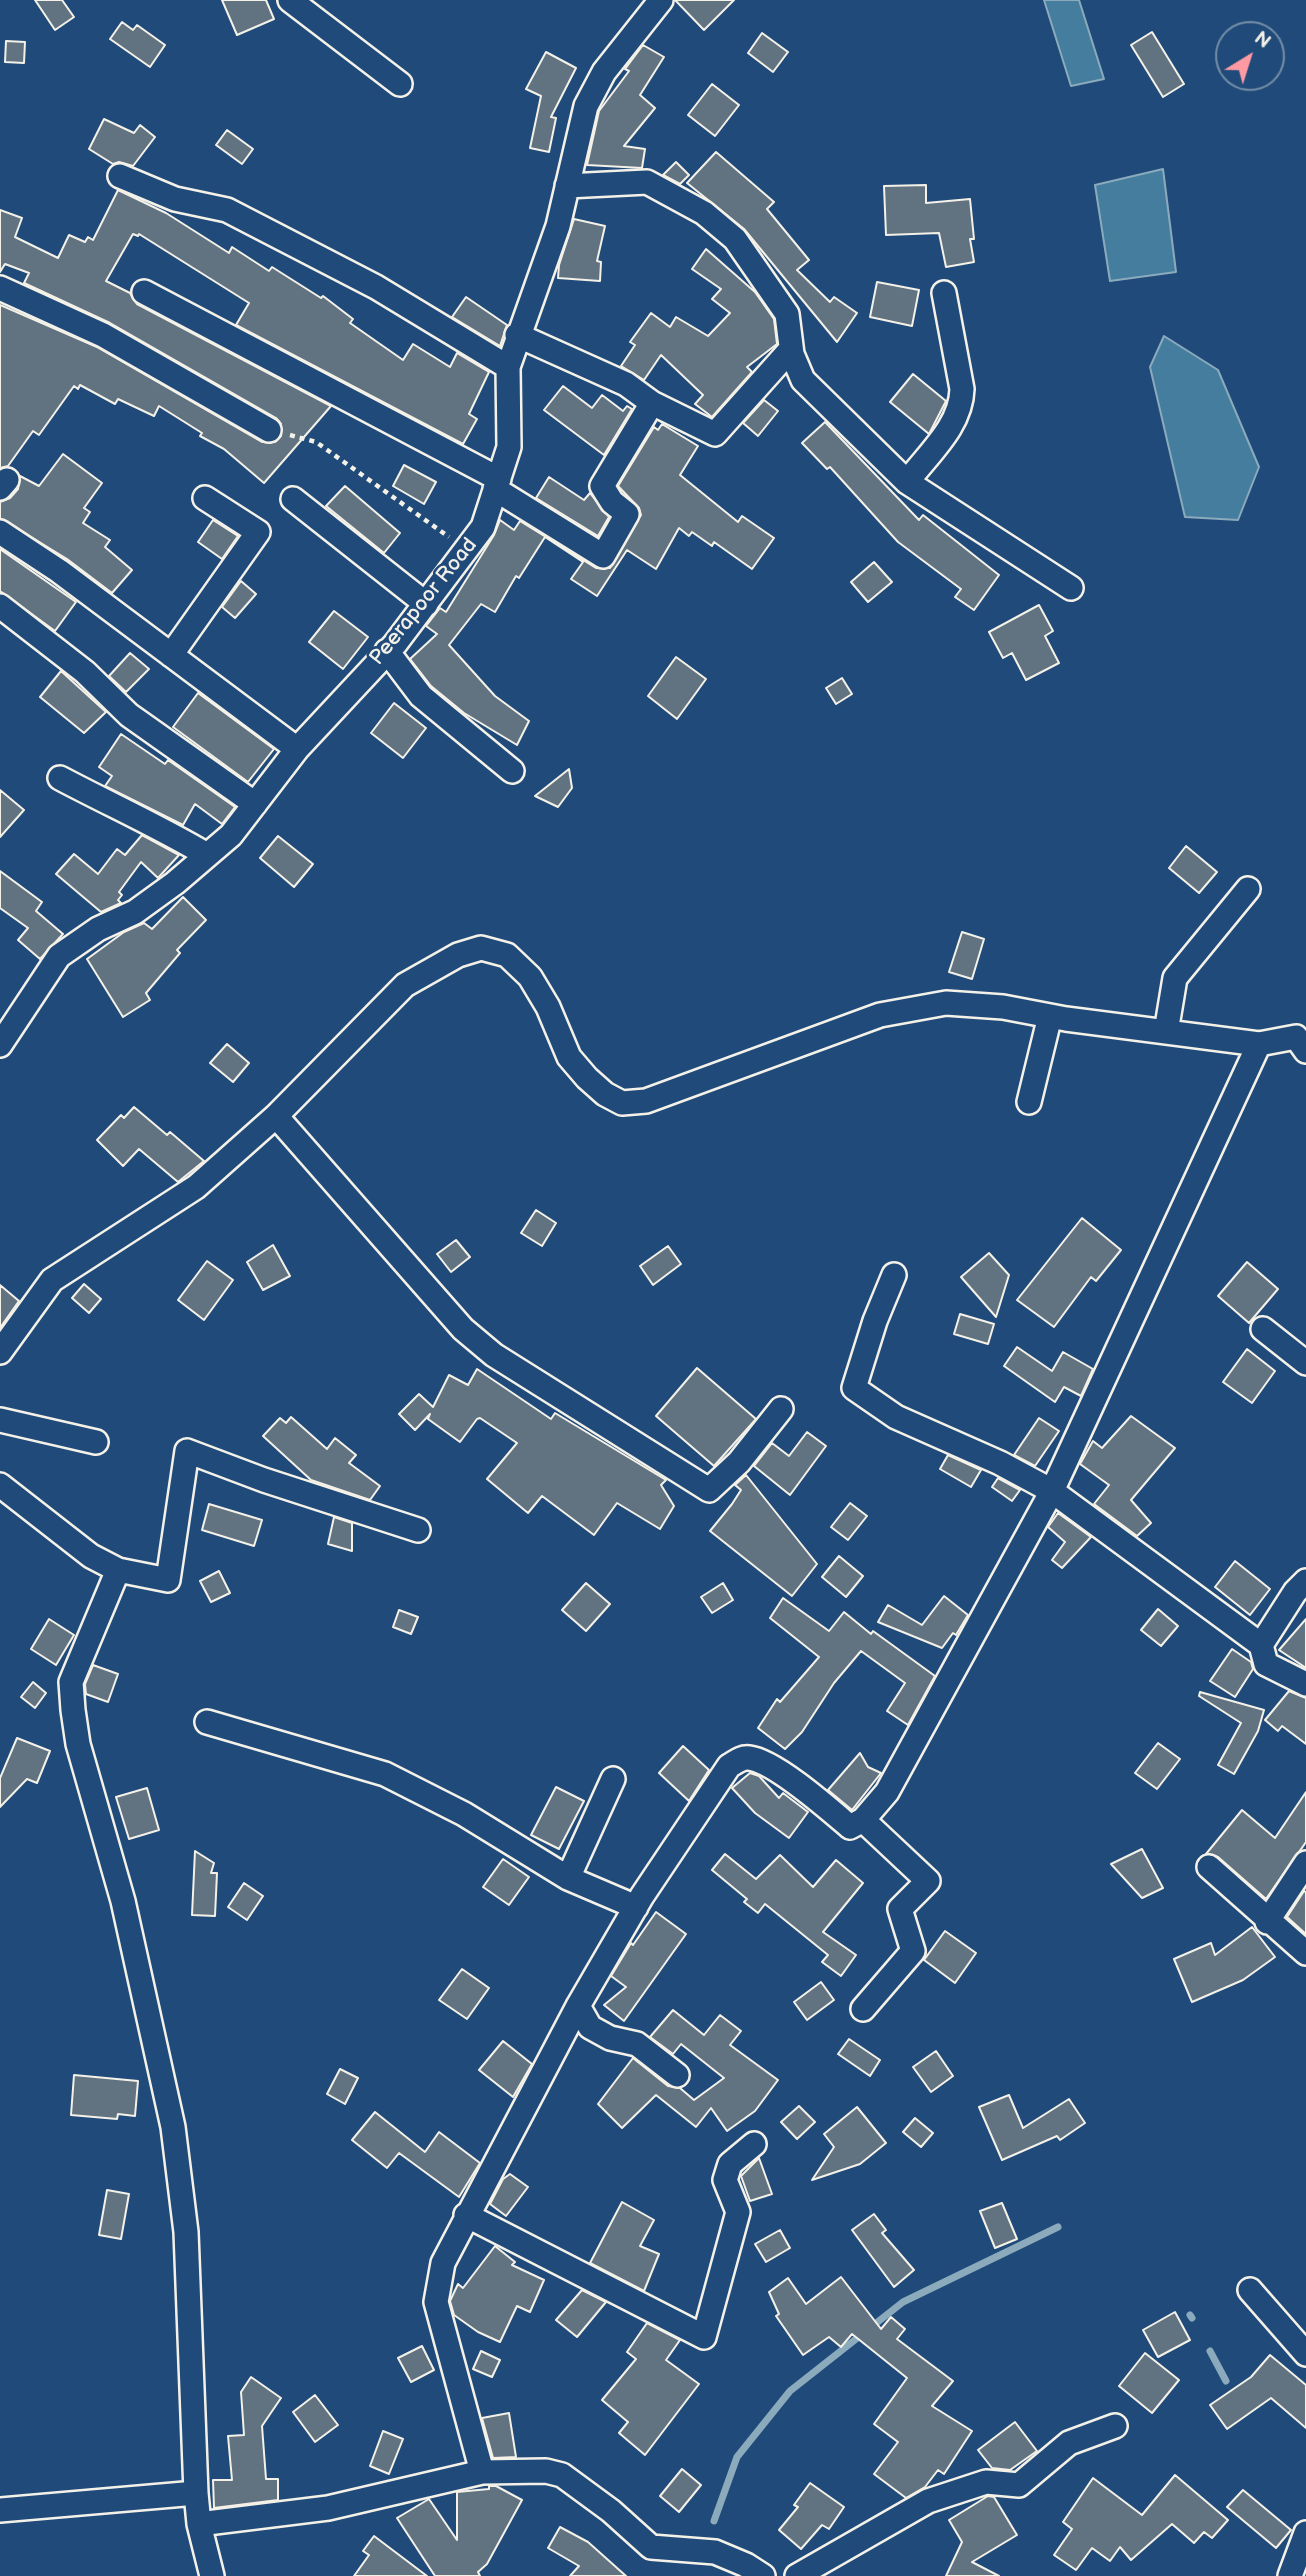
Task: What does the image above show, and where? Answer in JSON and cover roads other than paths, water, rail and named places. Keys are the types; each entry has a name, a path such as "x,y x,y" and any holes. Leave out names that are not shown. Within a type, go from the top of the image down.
{"street":[{"path":"290,0 400,85"},
{"name":"Peerapoor Road","path":"0,1045 59,956 98,929 135,912 231,835 297,749 387,652 468,552 484,527 509,447 508,367 517,335 558,226 586,106 604,72 660,0"},
{"path":"120,176 175,198 227,210 376,287 508,367"},
{"path":"567,186 647,181 704,213 735,239 787,314 791,349 803,380 907,482 1071,589"},
{"path":"0,288 103,335 269,430"},
{"path":"144,292 497,484 603,556 627,514 612,502 602,486 652,403"},
{"path":"907,482 954,422 961,404 962,388 944,293"},
{"path":"517,335 626,384 652,403 715,434 791,349"},
{"path":"171,655 258,533 205,498"},
{"path":"293,499 426,604"},
{"path":"0,532 59,571 297,749"},
{"path":"0,606 85,672 129,715 255,804"},
{"path":"387,652 421,696 512,771"},
{"path":"60,778 136,819 168,831 207,855"},
{"path":"1166,1032 1175,978 1248,889"},
{"path":"0,1352 52,1280 196,1187 276,1116 405,985 458,956 481,948 507,955 530,977 548,1007 569,1057 605,1094 622,1103 646,1101 880,1015 946,1003 1003,1007 1049,1016 1259,1044 1303,1039"},
{"path":"1029,1102 1049,1016"},
{"path":"482,2472 436,2302 443,2263 578,2006 636,1907 730,1766 743,1758 756,1760 812,1794 850,1827 863,1820 887,1792 1052,1491 1259,1044"},
{"path":"276,1116 463,1329 494,1355 709,1490 739,1462 781,1409"},
{"path":"894,1275 875,1321 853,1388 896,1417 1000,1463 1052,1491 1261,1645 1266,1664 1306,1684"},
{"path":"1263,1329 1306,1363"},
{"path":"0,1420 96,1442"},
{"path":"0,1485 91,1556 118,1570 169,1580 187,1451 264,1480 418,1530"},
{"path":"118,1570 71,1682 73,1710 78,1744 123,1901 173,2127 186,2232 196,2493 199,2524 212,2576"},
{"path":"1261,1645 1295,1592 1306,1581"},
{"path":"207,1723 385,1774 464,1814 568,1878 636,1907"},
{"path":"568,1878 613,1779"},
{"path":"863,1820 928,1881 900,1909 913,1951 863,2010"},
{"path":"1267,1922 1306,1863"},
{"path":"1209,1867 1267,1922 1306,1953"},
{"path":"578,2006 590,2027 610,2038 637,2044 677,2075"},
{"path":"466,2215 704,2337 738,2212 725,2180 730,2164 754,2144"},
{"path":"1250,2290 1306,2354"},
{"path":"797,2576 928,2501 986,2482 1019,2485 1069,2443 1115,2426"},
{"path":"199,2524 328,2508 482,2472 546,2470 562,2475 611,2511 651,2547 726,2555 763,2576"},
{"path":"0,2510 196,2493"},
{"path":"1298,2567 1306,2533"}],"water":[{"path":"1044,0 1079,0 1104,79 1071,86"},
{"path":"1163,169 1176,272 1110,281 1095,185"},
{"path":"1164,336 1218,370 1259,467 1238,520 1185,517 1150,367"}],"waterway":[{"path":"714,2521 737,2457 790,2391 903,2302 1058,2227"},
{"path":"1210,2351 1226,2381"}]}
